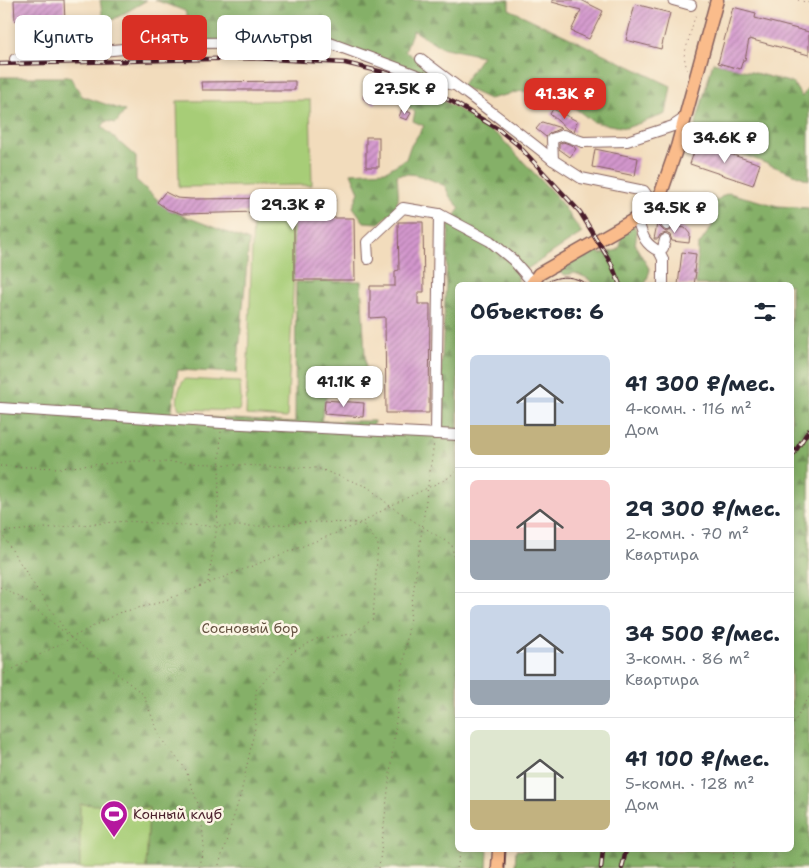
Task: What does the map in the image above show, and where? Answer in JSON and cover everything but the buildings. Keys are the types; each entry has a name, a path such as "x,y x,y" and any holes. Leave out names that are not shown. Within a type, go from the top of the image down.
{"main road":[{"path":"532,282 539,274 637,218 654,205 667,179 717,0"},
{"path":"498,868 499,852"}],"lane":[{"path":"673,0 694,7"},
{"path":"112,50 188,43 327,42 430,80 454,84"},
{"path":"421,59 554,160 581,178 644,191 667,225"},
{"path":"554,160 552,139 563,135 584,142 627,140 673,126 685,118"},
{"path":"368,259 367,242 403,208 439,214 490,241 513,260 530,282"},
{"path":"436,434 439,214"},
{"path":"637,218 644,239 650,247 659,251 663,259 663,282"},
{"path":"659,251 663,248 665,240"},
{"path":"0,408 222,423 455,435"}],"path":[{"path":"798,0 809,3"},
{"path":"687,73 684,56 694,7"},
{"path":"208,583 217,526 222,423"},
{"path":"380,868 398,704 436,434"},
{"path":"0,466 60,468 134,461 317,468 368,487 390,506 452,545 455,564"},
{"path":"0,676 118,613 158,603 362,523 390,506 448,478 455,471"},
{"path":"70,637 0,532 127,521 217,526 267,526 313,522 362,523"},
{"path":"218,868 241,793 256,728 256,690 293,652 316,639 352,634 373,619 378,543 362,523"},
{"path":"0,587 24,600 142,694 161,738 185,768 201,812 204,847 198,868"},
{"path":"794,723 809,697"},
{"path":"457,868 461,852"},
{"path":"732,868 735,852"}],"green space":[{"path":"100,0 147,0 112,20 112,15 102,15"},
{"path":"155,0 509,0 509,9 671,86 666,114 626,128 593,122 562,98 522,91 489,99 461,86 482,56 441,47 413,30 405,51 443,78 435,84 331,47 331,15 217,15 217,49 207,49 207,15 186,15 185,11"},
{"path":"713,62 793,83 802,97 809,86 809,180 703,139 695,127"},
{"name":"Сосновый бор","path":"0,77 70,77 82,96 125,111 116,123 106,121 102,127 136,157 136,180 169,210 249,241 237,373 178,370 171,415 295,423 296,282 361,281 366,373 365,392 326,397 321,421 374,421 373,427 438,432 449,224 460,208 450,197 445,186 422,176 403,174 397,175 398,198 392,212 379,223 364,222 353,207 359,192 351,173 386,171 406,159 410,147 424,126 413,121 415,112 387,92 392,81 406,83 420,93 448,103 499,136 556,196 582,233 518,275 518,282 455,282 455,852 488,852 487,868 146,868 149,808 80,805 80,868 0,868"},
{"path":"310,100 312,185 179,187 177,101"},
{"path":"729,193 778,206 809,208 809,868 515,868 516,852 794,852 794,282 696,282 698,246 712,226 713,216 706,214 706,206 711,196 716,201"},
{"path":"253,219 293,220 294,271 287,418 246,415"},
{"path":"633,224 637,232 635,245 650,270 646,282 592,282 575,273 566,275 558,272 564,265 593,249 601,254 618,250 621,244 621,233"},
{"path":"185,379 240,382 241,399 239,411 179,409 178,393"},
{"name":"Конный клуб","path":"80,804 149,808 146,868 80,868"}],"tram line":[{"path":"547,282 566,277 583,282"},
{"path":"504,868 505,852"}],"railway":[{"path":"0,64 252,58 345,63 391,74 453,102 498,129 518,145 580,212 611,263 619,282"},
{"path":"794,453 809,430"},
{"path":"601,868 603,852"},
{"path":"622,868 626,852"}],"place":[{"name":"Конный клуб","path":"114,838"}]}
